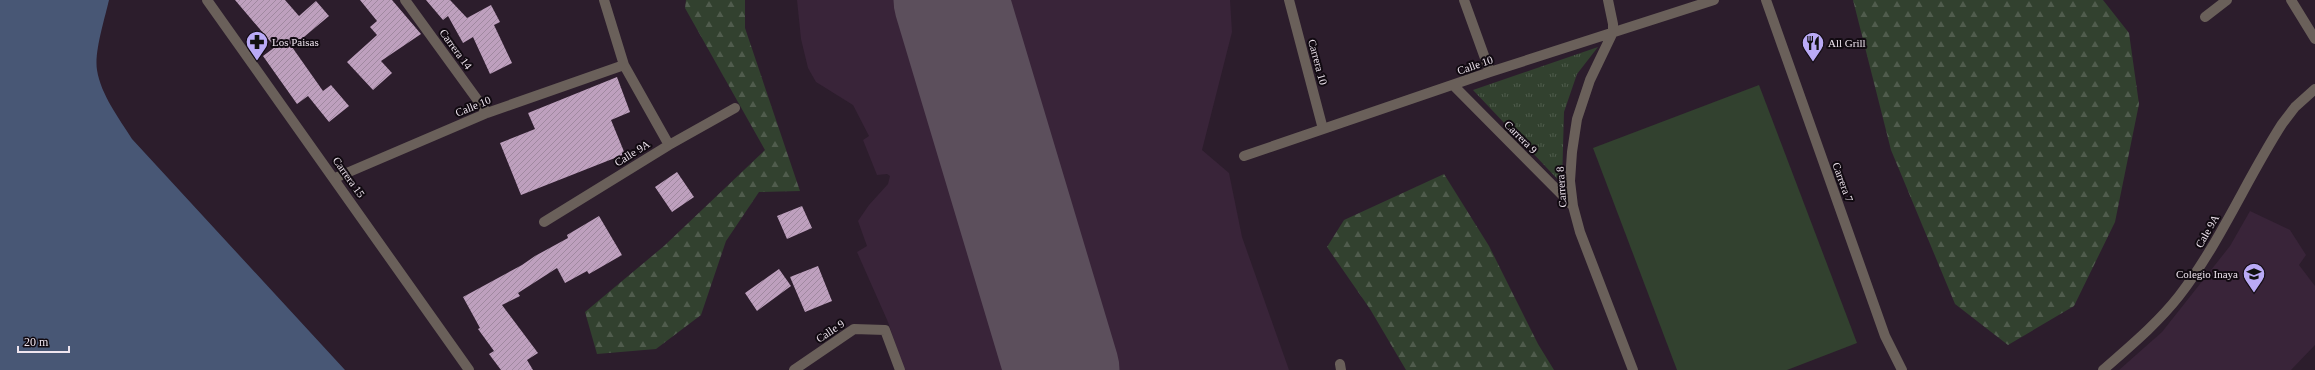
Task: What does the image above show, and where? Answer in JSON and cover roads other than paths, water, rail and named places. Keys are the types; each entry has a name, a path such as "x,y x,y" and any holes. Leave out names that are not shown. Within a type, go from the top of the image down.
{"street":[{"name":"Carrera 15","path":"207,0 335,178 469,370"},
{"name":"Carrera 14","path":"405,0 487,113"},
{"path":"604,0 624,65 669,145"},
{"name":"Carrera 10","path":"1289,0 1323,129"},
{"path":"1464,0 1490,72"},
{"path":"1608,0 1613,24 1613,32"},
{"name":"Calle 10","path":"1244,156 1490,72 1714,0"},
{"name":"Carrera 7","path":"1766,0 1885,336 1902,370"},
{"path":"2205,17 2227,0"},
{"path":"2291,0 2315,39"},
{"name":"Carrera 8","path":"1613,32 1590,80 1577,119 1572,152 1570,181 1573,206 1580,232 1633,370"},
{"name":"Calle 10","path":"335,178 487,113 624,65"},
{"name":"Carrera 9","path":"1452,85 1573,206"},
{"name":"Cale 9A","path":"2102,370 2152,327 2179,296 2211,250 2282,124 2295,107 2315,89"},
{"name":"Calle 9A","path":"544,222 669,145 735,108"},
{"name":"Calle 9","path":"794,370 854,329 885,330 900,370"}],"water":[{"path":"0,0 109,0 98,45 96,63 102,88 116,115 132,139 345,370 0,370"}],"place":[{"name":"Los Paisas","path":"257,62"},
{"name":"All Grill","path":"1813,62"},
{"name":"Colegio Inaya","path":"2254,294"}]}
